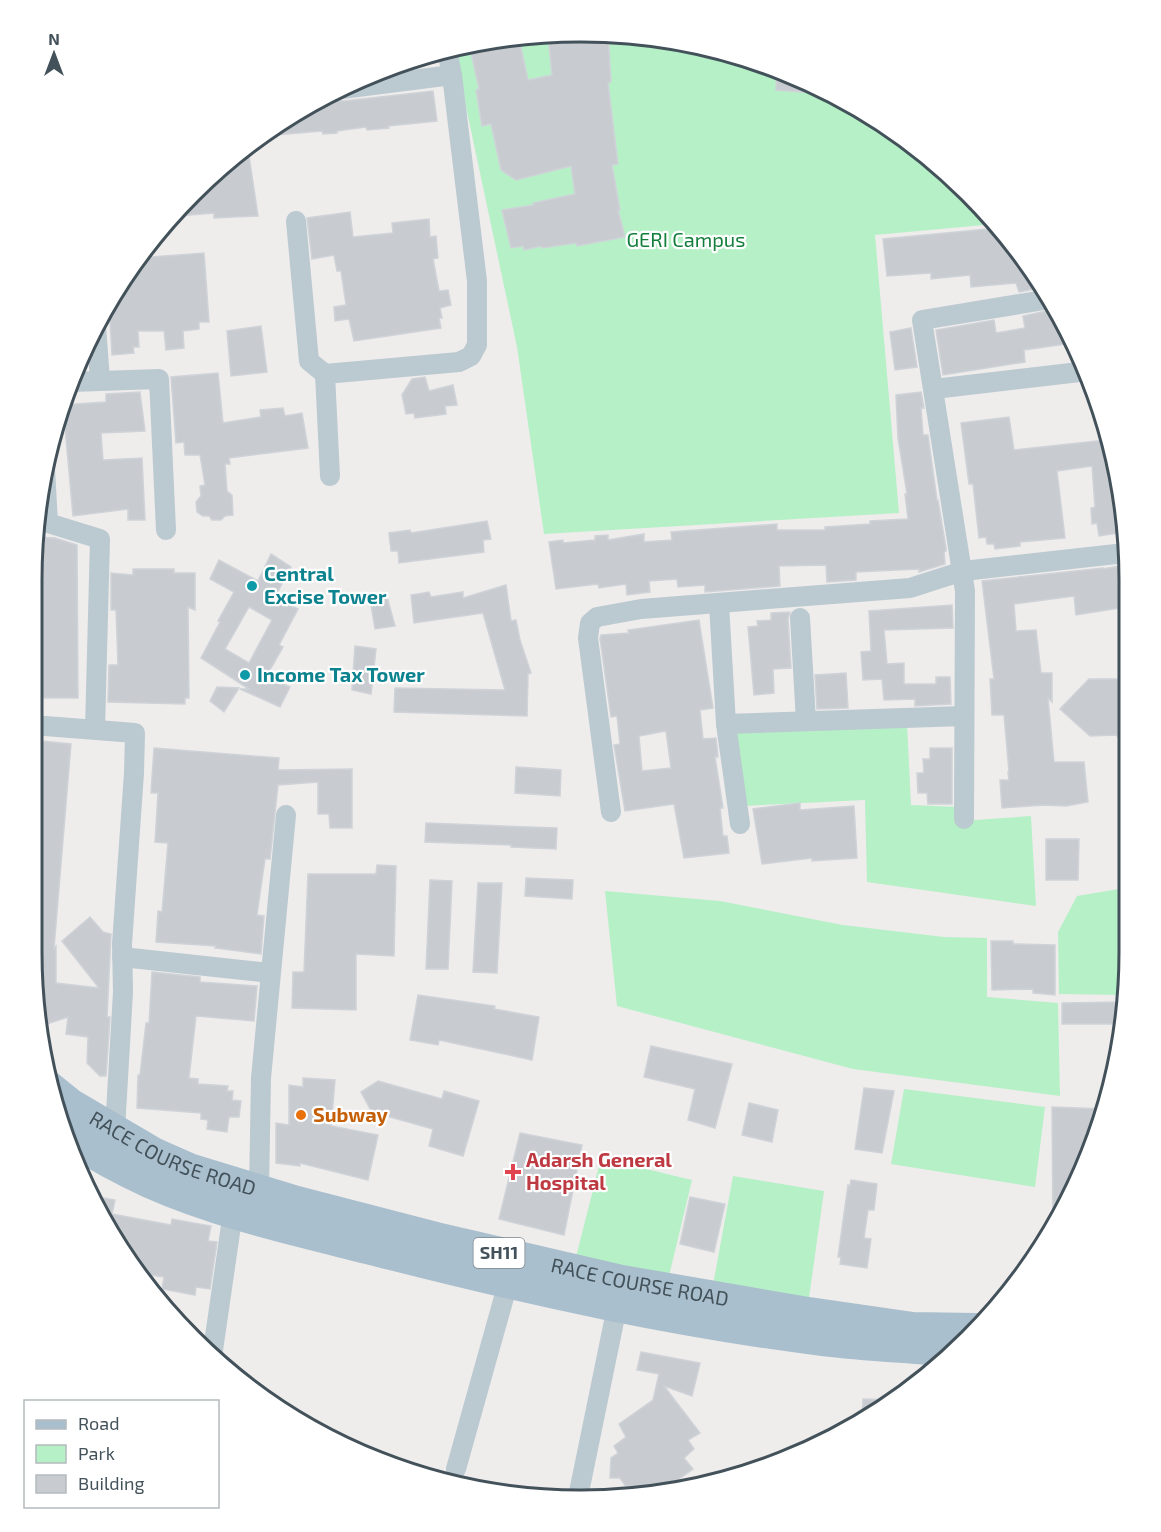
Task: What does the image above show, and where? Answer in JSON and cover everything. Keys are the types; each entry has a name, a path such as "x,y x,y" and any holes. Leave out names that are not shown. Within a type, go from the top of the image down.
{"main road":[{"name":"RACE COURSE ROAD","path":"62,1098 155,1154 189,1169 436,1238 720,1325 824,1340 942,1350"},
{"name":"RACE COURSE ROAD","path":"78,1143 150,1182 233,1212 508,1283 802,1312 913,1328 964,1329"}],"street":[{"path":"296,220 309,361 325,374 459,362 471,356 477,345 477,280 449,58"},
{"path":"371,85 452,75"},
{"path":"964,819 965,591 922,320 1040,301"},
{"path":"97,343 100,381"},
{"path":"933,389 1077,372"},
{"path":"325,374 330,476"},
{"path":"80,382 159,379 166,530"},
{"path":"45,525 100,539 95,729"},
{"path":"611,812 588,638 590,622 597,617 641,609 910,588 963,571 1118,554"},
{"path":"719,604 726,724 740,824"},
{"path":"801,618 806,721"},
{"path":"726,724 964,716"},
{"path":"42,726 135,733 115,1130"},
{"path":"258,1190 261,1078 286,815"},
{"path":"122,957 270,973"},
{"path":"214,1345 233,1212"},
{"path":"456,1469 508,1283"},
{"path":"579,1490 619,1294"}],"green space":[{"name":"GERI Campus","path":"580,42 616,43 686,52 754,71 819,98 880,133 936,176 985,225 875,235 899,513 544,534 517,347 466,107 458,56 510,47"},
{"path":"907,723 911,805 958,807 960,821 1031,816 1036,906 867,882 865,800 743,806 734,729"},
{"path":"1119,889 1117,995 1059,994 1058,932 1077,896"},
{"path":"605,891 720,901 843,925 944,937 987,938 987,997 1058,1003 1060,1096 853,1069 617,1006"},
{"path":"904,1089 1045,1107 1035,1187 891,1164"},
{"path":"601,1158 692,1180 669,1276 576,1257"},
{"path":"733,1176 824,1191 808,1305 713,1285"}],"building":[{"path":"549,43 609,43 611,82 608,83 618,164 612,165 620,210 618,210 625,237 577,246 576,243 524,250 523,246 511,248 502,210 534,205 533,203 575,194 571,166 516,180 501,170 491,124 482,126 476,90 479,89 471,53 521,46 528,80 552,75"},
{"path":"777,79 807,92 776,90"},
{"path":"433,91 437,121 367,130 366,127 337,131 337,133 323,134 322,131 279,135 338,100"},
{"path":"249,156 258,216 214,218 214,213 185,215 225,176"},
{"path":"350,212 353,237 393,233 392,223 429,219 430,237 436,236 438,258 433,259 439,291 448,290 451,305 440,308 441,328 354,341 349,319 335,321 334,307 346,305 341,271 337,271 334,255 312,259 307,218"},
{"path":"988,229 1033,289 1019,292 1016,283 971,287 970,275 931,279 931,273 887,276 883,239"},
{"path":"204,253 209,322 199,322 199,329 183,331 184,348 166,350 164,331 138,331 139,347 133,347 134,353 112,355 110,319 150,257"},
{"path":"1047,311 1064,344 1024,350 1025,362 943,375 936,330 994,320 996,333 1025,328 1023,316"},
{"path":"261,326 267,372 231,376 227,331"},
{"path":"911,328 917,367 895,370 890,332"},
{"path":"218,373 223,423 261,417 260,410 283,408 285,416 302,413 308,448 229,458 230,464 225,464 227,491 232,495 233,515 225,516 221,520 212,520 209,516 203,516 197,512 196,502 201,496 200,486 205,485 200,455 185,455 184,442 176,443 171,377"},
{"path":"425,377 429,391 453,385 457,405 445,406 446,414 415,418 414,413 406,414 402,395 412,379"},
{"path":"140,392 145,431 101,433 103,460 142,458 145,520 128,520 128,509 73,516 65,426 72,404 106,402 106,394"},
{"path":"921,392 924,408 921,408 923,435 928,435 946,548 945,564 919,572 919,569 856,572 856,580 827,582 826,565 779,566 780,586 705,592 705,585 678,587 677,579 649,581 650,592 627,595 626,584 599,588 598,584 556,589 549,542 595,540 595,536 608,535 608,540 644,534 644,542 672,540 671,532 777,524 777,530 825,530 825,527 870,524 870,521 908,519 905,494 907,494 898,438 896,395"},
{"path":"1009,417 1014,450 1101,441 1109,475 1117,533 1099,536 1097,523 1092,524 1091,508 1095,507 1092,466 1057,471 1065,538 1020,542 1020,546 995,549 994,544 987,544 986,537 979,538 973,484 969,484 961,423"},
{"path":"487,521 491,539 483,540 484,552 399,563 398,551 391,551 389,533 410,530 411,533"},
{"path":"44,537 55,538 77,545 78,698 42,698"},
{"path":"271,554 291,567 275,597 298,609 279,645 283,647 266,677 290,687 280,707 240,689 249,689 201,658 234,592 210,579 219,560 258,581","holes":["249,607 272,620 249,663 225,649"]},
{"path":"1119,566 1119,608 1076,615 1074,596 1014,604 1016,631 1036,630 1041,673 1052,673 1052,702 1048,698 1054,762 1084,762 1088,802 1066,806 1002,808 1000,780 1009,780 1004,715 992,715 990,679 994,679 982,581"},
{"path":"133,569 174,569 174,573 195,573 195,610 188,607 189,698 185,698 185,704 108,702 109,665 118,665 116,610 111,610 111,573 133,575"},
{"path":"506,585 511,621 516,620 531,673 528,674 527,716 394,712 395,688 505,690 483,613 414,623 411,595 429,592 431,597 463,592 463,598"},
{"path":"387,597 395,626 375,629 370,599"},
{"path":"952,605 953,628 884,630 887,664 904,663 904,684 936,684 936,677 950,677 951,704 915,706 915,699 884,700 882,679 863,680 861,652 871,651 869,611"},
{"path":"790,612 788,619 791,668 773,669 774,693 754,695 748,627 758,626 757,621 771,620 771,613"},
{"path":"699,620 713,708 700,710 703,739 716,738 718,757 715,757 723,808 720,808 723,836 727,836 729,853 684,858 674,804 625,811 614,745 620,744 617,716 611,717 600,638 601,635 629,633 628,630","holes":["666,731 671,768 642,771 639,736"]},
{"path":"355,646 376,649 371,694 352,690"},
{"path":"846,673 848,708 817,709 815,675"},
{"path":"1089,679 1119,679 1119,738 1116,735 1090,736 1060,709"},
{"path":"217,687 239,688 224,712 210,701"},
{"path":"42,741 71,744 54,948 56,946 56,983 99,988 62,941 90,917 103,932 111,934 107,1017 110,1017 106,1076 100,1076 87,1063 88,1037 66,1034 68,1017 47,1024 43,987"},
{"path":"154,748 279,758 278,770 352,769 352,828 330,828 329,814 318,814 318,782 278,785 270,859 265,859 257,915 264,916 261,954 215,948 216,946 156,942 158,911 162,912 168,843 155,842 158,793 151,793"},
{"path":"930,748 952,748 952,804 928,804 927,793 918,793 917,773 924,773 923,759 930,759"},
{"path":"516,767 561,770 560,796 515,793"},
{"path":"800,803 800,810 854,806 857,858 812,861 812,858 762,864 753,809"},
{"path":"426,823 557,828 556,849 425,842"},
{"path":"1046,839 1079,839 1078,880 1046,880"},
{"path":"377,865 396,866 394,956 356,954 356,1010 292,1008 293,972 304,972 308,874 376,874"},
{"path":"526,878 573,880 572,899 525,896"},
{"path":"430,880 452,881 448,969 426,969"},
{"path":"478,883 502,883 497,973 473,972"},
{"path":"991,941 1055,945 1055,995 1033,993 1033,989 992,990"},
{"path":"152,972 200,977 200,982 257,986 254,1021 196,1016 189,1078 198,1079 198,1084 228,1086 227,1091 233,1091 232,1100 241,1101 239,1117 229,1117 227,1132 207,1129 208,1120 201,1119 201,1113 137,1108 138,1075 140,1075 146,1023 149,1023"},
{"path":"418,995 495,1006 494,1009 539,1017 532,1060 439,1040 438,1045 410,1040"},
{"path":"1116,1002 1114,1024 1062,1024 1062,1003"},
{"path":"651,1046 732,1064 715,1128 688,1120 695,1089 644,1077"},
{"path":"303,1078 335,1080 331,1126 378,1135 368,1180 300,1163 300,1166 276,1163 276,1123 289,1125 289,1085 303,1087"},
{"path":"378,1081 442,1099 444,1091 479,1101 463,1156 429,1146 433,1129 383,1115 380,1127 361,1092"},
{"path":"864,1088 894,1091 882,1153 855,1149"},
{"path":"749,1103 778,1110 772,1142 742,1135"},
{"path":"1052,1107 1095,1109 1078,1158 1053,1210"},
{"path":"520,1133 582,1145 564,1235 499,1219"},
{"path":"851,1180 877,1184 874,1210 868,1210 864,1238 871,1239 867,1268 840,1264 841,1257 838,1257 848,1185 850,1186"},
{"path":"690,1197 725,1204 714,1252 680,1244"},
{"path":"102,1198 115,1200 112,1214 171,1225 172,1219 211,1226 208,1241 217,1242 210,1289 196,1287 195,1295 162,1289 164,1277 150,1275 114,1221"},
{"path":"641,1352 700,1363 692,1396 664,1386 700,1433 688,1440 694,1449 684,1458 693,1469 675,1482 635,1487 625,1485 620,1478 610,1478 611,1458 618,1453 614,1446 626,1437 619,1424 653,1400 659,1374 637,1370"},
{"path":"863,1399 879,1400 862,1410"}],"place":[{"name":"Central Excise Tower","path":"252,586"},
{"name":"Income Tax Tower","path":"245,675"},
{"name":"Subway","path":"301,1115"},
{"name":"Adarsh General Hospital","path":"513,1172"}]}
